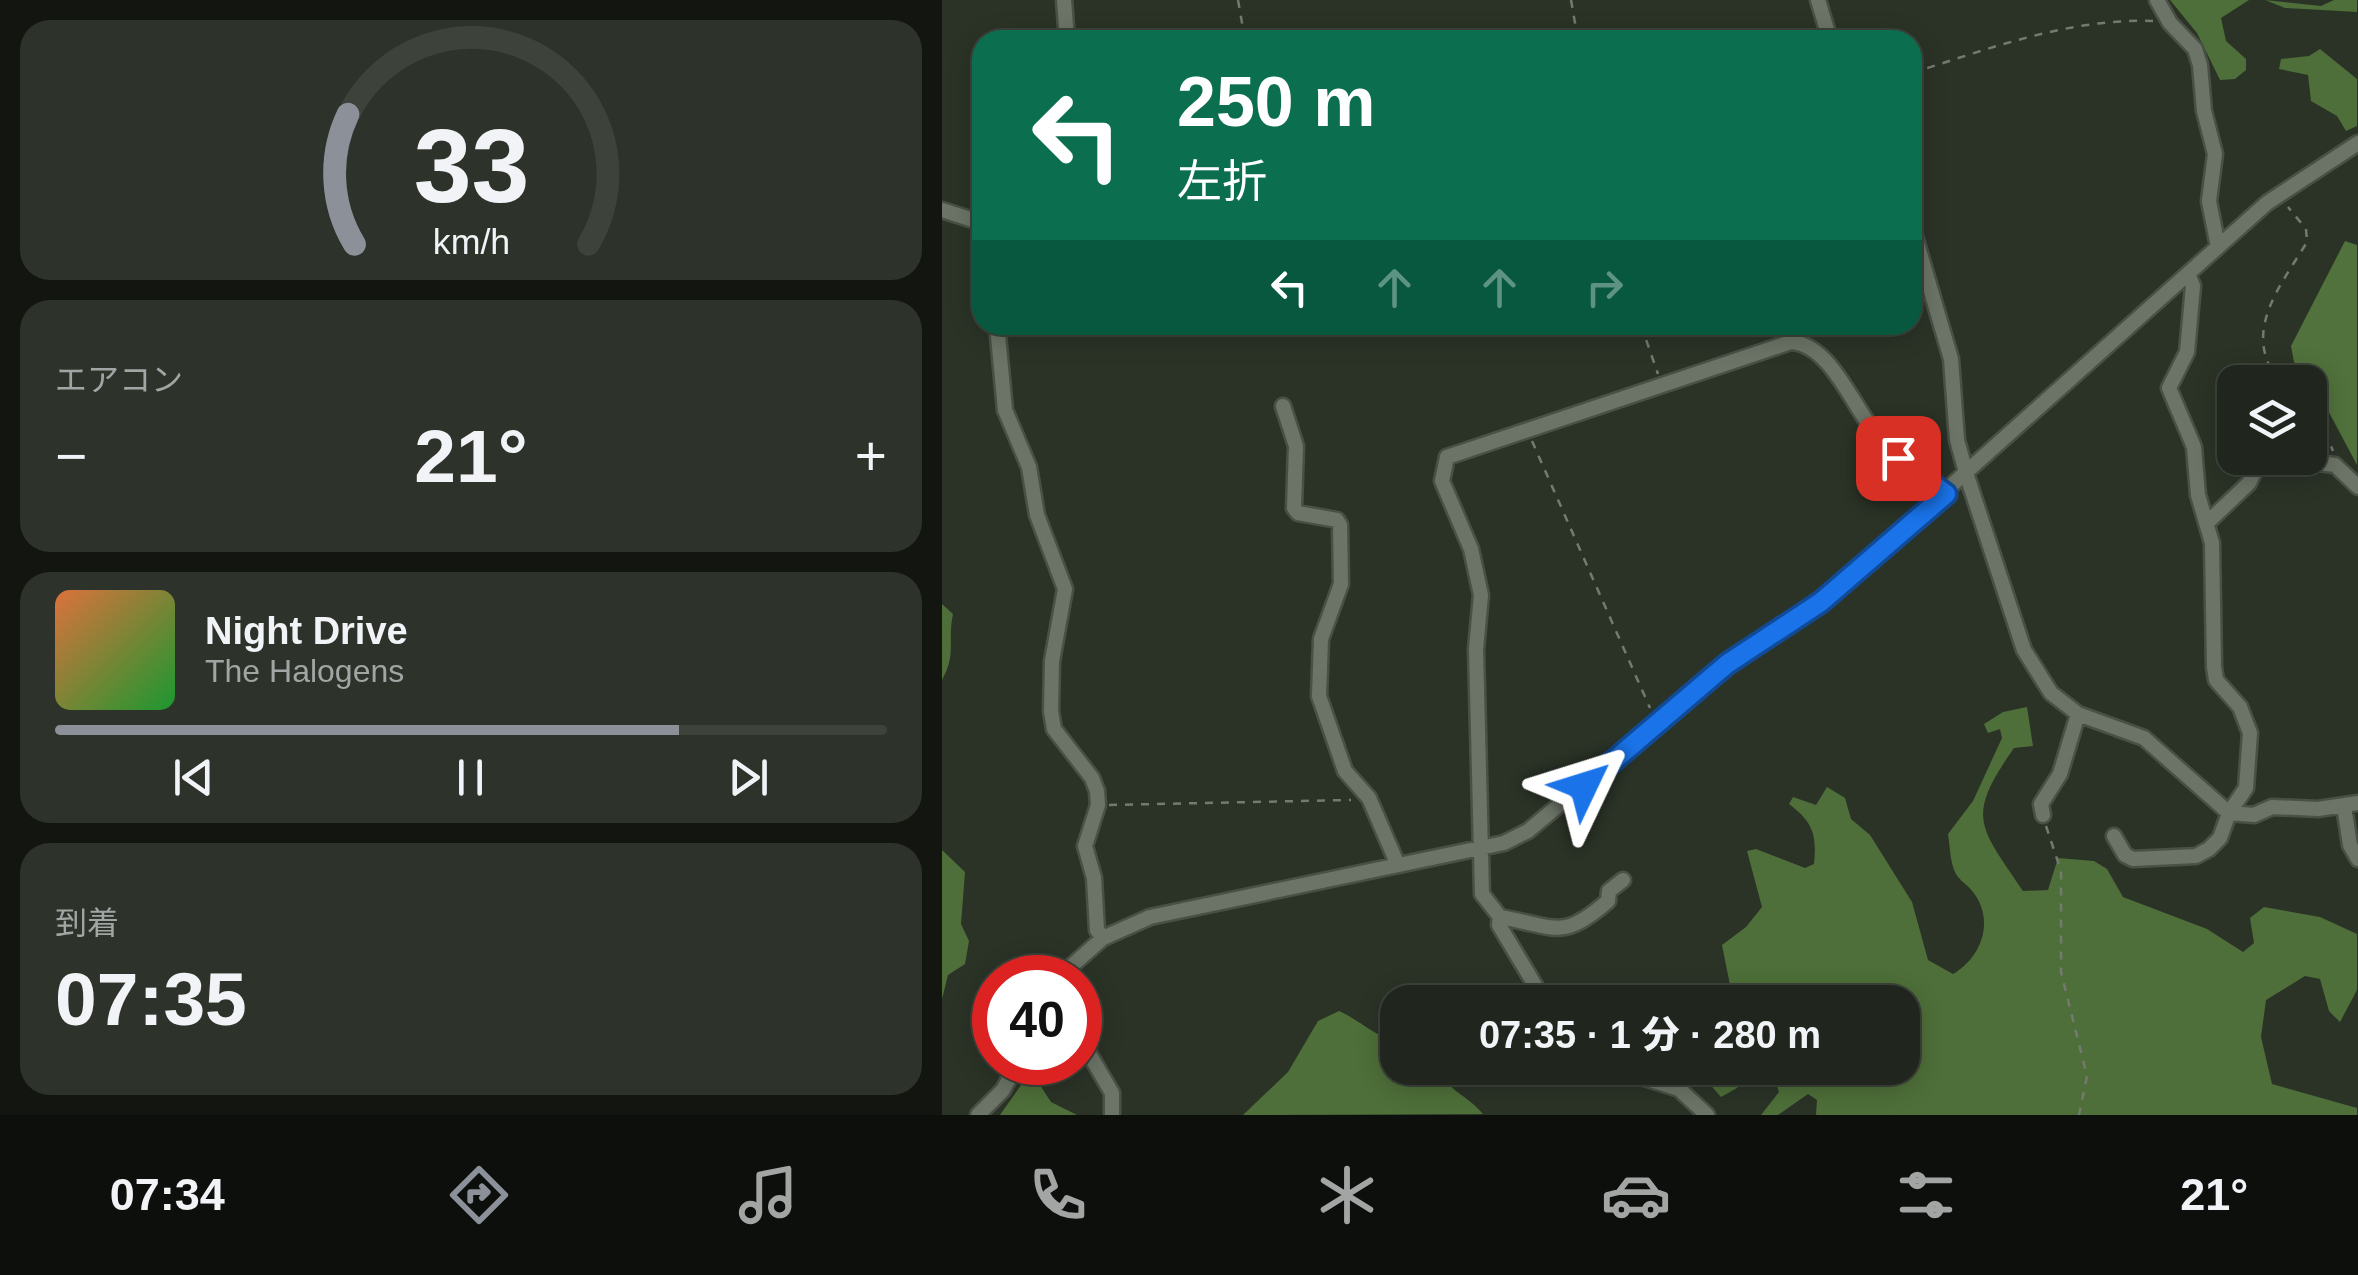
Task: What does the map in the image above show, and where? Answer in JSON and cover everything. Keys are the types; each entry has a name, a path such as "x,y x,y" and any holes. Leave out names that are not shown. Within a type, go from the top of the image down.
{"street":[{"path":"1064,0 1066,30"},
{"path":"1818,0 1827,30"},
{"path":"2157,0 2170,23 2195,49 2200,66 2204,110 2215,154 2209,202 2218,246"},
{"path":"1084,955 1103,938 1150,918 1480,848 1528,831 1727,664 1821,602 1967,476 2280,193 2358,143"},
{"path":"942,210 972,220"},
{"path":"1922,265 1951,359 1957,440 1967,476 2032,668 2051,694 2078,714 2144,738 2229,814 2254,816 2272,808 2351,804 2350,845 2358,859"},
{"path":"2114,836 2124,855 2133,859 2196,856 2220,838 2250,776 2250,733 2240,707 2216,680 2214,570 2207,523 2198,495 2194,447 2169,388 2187,352 2193,286 2189,276"},
{"path":"998,335 1005,410 1029,467 1038,516 1065,589 1052,660 1054,729 1092,778 1098,805 1085,846 1094,878 1097,930 1103,938"},
{"path":"1624,880 1609,891 1608,901 1578,927 1500,916 1482,894 1476,649 1481,595 1471,549 1442,481 1447,457 1791,342 1804,342 1836,370 1848,398 1880,439 1946,494"},
{"path":"1283,406 1296,446 1294,508 1298,513 1336,520 1340,525 1341,584 1320,638 1319,696 1345,770 1369,798 1397,863"},
{"path":"2327,464 2335,465 2358,487"},
{"path":"2207,523 2253,475"},
{"path":"2043,815 2041,804 2060,774 2078,714"},
{"path":"1500,916 1499,925 1535,985"},
{"path":"1102,1075 1112,1092 1112,1115"},
{"path":"978,1115 1006,1085"},
{"path":"1664,1085 1679,1089 1707,1115"}],"path":[{"path":"1238,0 1243,30"},
{"path":"1572,0 1577,30"},
{"path":"1922,70 2014,41 2107,19 2170,23"},
{"path":"2270,365 2263,353 2260,332 2266,311 2307,242 2306,230 2280,193"},
{"path":"1644,335 1661,384"},
{"path":"1528,430 1652,714 1660,721"},
{"path":"2327,441 2335,465"},
{"path":"1098,805 1369,798"},
{"path":"2043,815 2061,871 2061,972 2087,1076 2079,1115"}],"shaded area":[{"path":"2170,0 2249,0 2221,18 2226,41 2246,59 2246,70 2235,79 2220,80 2197,33"},
{"path":"2265,0 2321,6 2334,0 2357,0 2357,12 2285,8"},
{"path":"2320,49 2357,79 2357,126 2346,131 2337,116 2311,101 2308,75 2279,69 2281,59 2309,56"},
{"path":"2345,241 2357,245 2357,465 2327,409 2327,365 2296,365 2291,346"},
{"path":"942,604 953,614 950,655 942,680"},
{"path":"2027,707 2033,746 2014,748 1989,791 1984,821 1996,851 2023,891 2048,890 2058,858 2094,861 2107,869 2123,897 2207,929 2243,952 2254,943 2250,918 2264,907 2320,917 2357,934 2357,990 2340,1022 2329,1011 2320,979 2305,976 2266,1000 2261,1037 2272,1084 2357,1108 2357,1115 1816,1115 1817,1100 1808,1094 1778,1115 1761,1115 1779,1092 1777,1085 1920,1085 1920,985 1730,985 1722,945 1746,927 1762,907 1747,851 1756,849 1805,868 1814,864 1812,830 1789,804 1793,797 1816,805 1827,787 1845,798 1851,819 1870,835 1912,902 1928,960 1953,974 1978,948 1984,926 1980,903 1954,870 1948,834 1973,801 2002,738 2000,729 1988,733 1984,724 2003,712"},
{"path":"942,850 965,872 961,924 969,941 965,964 948,975 942,999"},
{"path":"1339,1011 1380,1035 1380,1085 1449,1085 1483,1114 1243,1115 1288,1072 1318,1021"},
{"path":"1021,1085 1040,1085 1051,1102 1077,1115 1000,1115"},
{"path":"1710,1085 1739,1085 1737,1088 1721,1097"}],"route":[{"path":"1584,786 1727,664 1821,602 1946,494 1898,458"}]}
